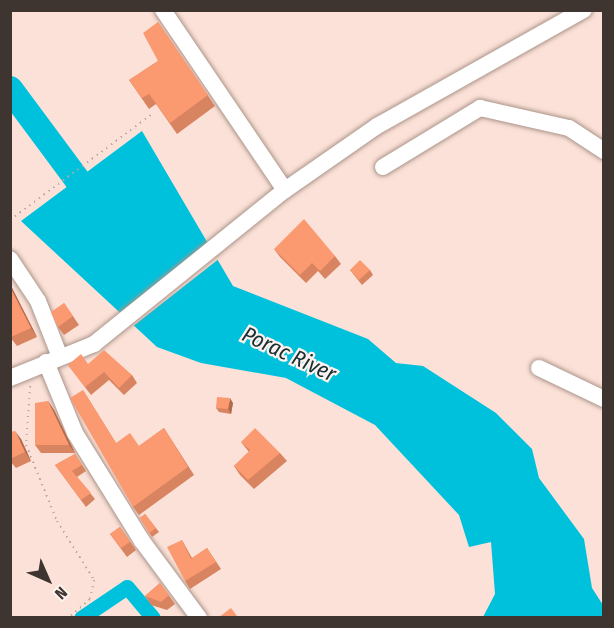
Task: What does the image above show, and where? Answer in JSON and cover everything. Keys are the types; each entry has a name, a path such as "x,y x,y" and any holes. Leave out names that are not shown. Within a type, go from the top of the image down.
{"street":[{"path":"164,10 285,190"},
{"path":"10,378 104,337 225,242 285,190 387,120 584,10"},
{"path":"383,167 480,108 569,128 603,151"},
{"path":"10,259 38,301 46,362 75,434 142,541 199,618"},
{"path":"539,368 603,399"}],"path":[{"path":"10,220 151,115"},
{"path":"46,362 26,445 57,521 94,580 90,599 68,618"}],"water":[{"path":"142,131 233,286 368,339 396,363 423,366 496,413 532,449 539,478 584,539 592,588 603,605 603,617 483,617 495,594 491,542 469,547 459,515 375,425 286,378 201,363 157,347 21,221"}],"pier":[{"path":"210,242 220,258 132,327 118,314"}],"building":[{"path":"158,22 208,95 170,123 149,94 142,98 129,80 158,61 143,33"},
{"path":"304,219 335,256 320,271 312,263 300,275 274,249"},
{"path":"360,260 370,270 359,280 350,270"},
{"path":"10,287 31,328 11,337 10,337"},
{"path":"64,303 73,316 58,327 51,312"},
{"path":"104,350 132,375 119,388 104,372 85,387 68,365 81,354 88,364"},
{"path":"83,390 116,443 130,433 139,446 164,428 188,467 133,507 70,398"},
{"path":"217,397 230,398 228,409 216,408"},
{"path":"48,401 69,445 35,445 35,403"},
{"path":"255,428 280,453 248,480 234,466 250,450 241,442"},
{"path":"15,431 25,452 10,459 10,432"},
{"path":"75,454 82,465 72,471 91,493 81,500 55,465"},
{"path":"145,514 156,528 149,533 140,518"},
{"path":"120,527 130,542 121,548 110,534"},
{"path":"182,540 191,559 207,548 216,562 185,581 167,547"},
{"path":"160,583 169,595 161,602 145,596"},
{"path":"231,608 236,618 218,618"}],"waterway":[{"name":"Porac River","path":"10,89 97,206"},
{"path":"81,618 127,587 153,618"}]}
